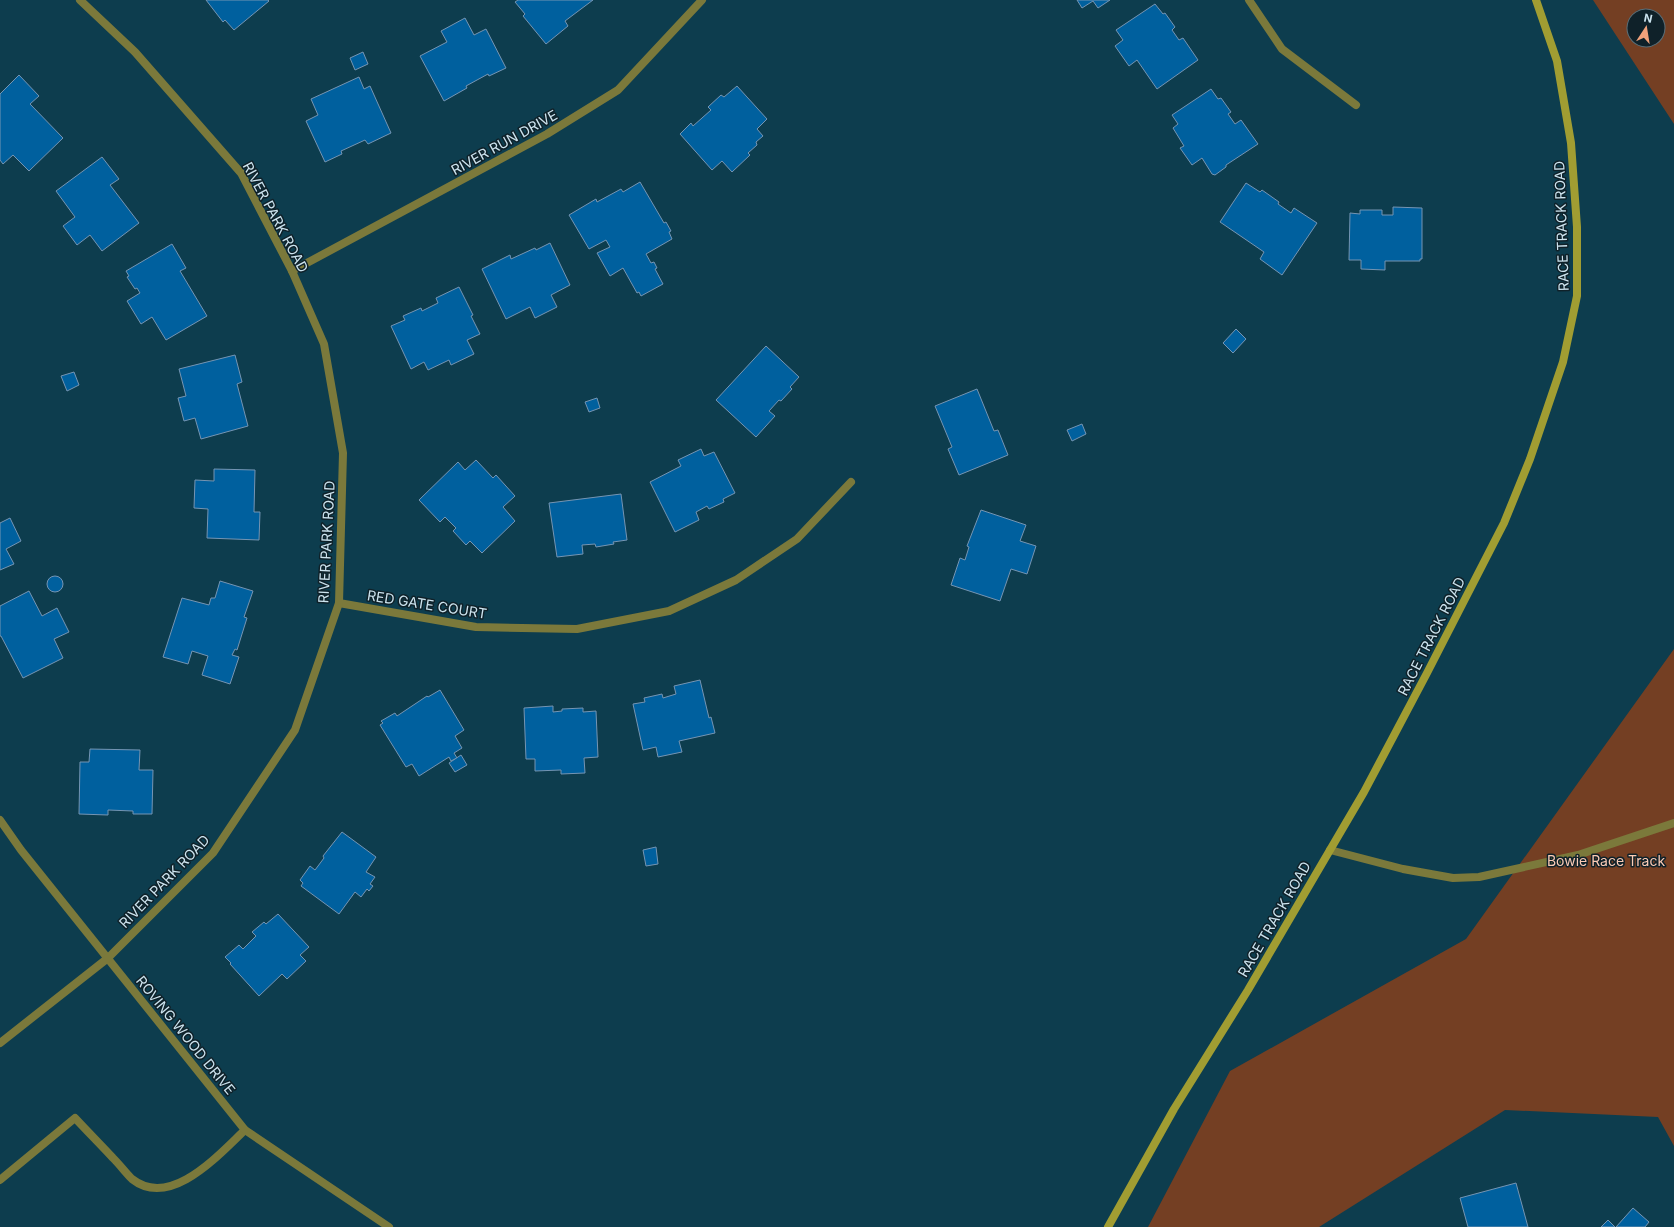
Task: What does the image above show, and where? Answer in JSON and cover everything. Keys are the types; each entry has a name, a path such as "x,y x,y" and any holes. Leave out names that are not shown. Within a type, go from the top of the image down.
{"street":[{"name":"RIVER PARK ROAD","path":"0,1043 108,958 213,853 295,730 339,603 343,453 324,344 292,271 242,173 135,52 80,0"},
{"name":"RIVER RUN DRIVE","path":"292,271 547,134 618,90 702,0"},
{"path":"1249,0 1282,49 1356,105"},
{"name":"RACE TRACK ROAD","path":"1108,1227 1174,1109 1248,990 1368,785 1504,523 1530,458 1563,362 1577,296 1576,212 1571,143 1557,61 1536,0"},
{"name":"RED GATE COURT","path":"339,603 484,627 577,629 669,611 736,580 797,539 851,482"},
{"name":"ROVING WOOD DRIVE","path":"0,820 20,850 245,1130 389,1227"},
{"path":"1330,850 1403,870 1453,878 1479,877 1578,854 1674,823"},
{"path":"0,1180 75,1118 133,1179 147,1186 159,1187 178,1184 202,1171 245,1130"}],"green space":[{"path":"1593,0 1674,0 1674,124"},
{"name":"Bowie Race Track","path":"1674,649 1674,1146 1658,1117 1505,1110 1319,1227 1148,1227 1230,1071 1466,939"}],"building":[{"path":"206,0 269,1 234,30 225,20 223,22"},
{"path":"518,0 593,0 565,21 568,26 546,44 523,16 525,14 515,2"},
{"path":"1077,0 1110,0 1098,8 1093,1 1082,8"},
{"path":"1155,4 1163,14 1165,13 1175,27 1172,30 1179,40 1183,38 1198,60 1157,89 1137,60 1129,66 1115,46 1123,40 1116,30"},
{"path":"465,18 474,35 486,29 506,68 489,76 488,74 466,86 467,88 444,101 420,56 447,42 441,31"},
{"path":"363,52 368,64 355,70 350,58"},
{"path":"19,75 39,96 30,104 63,138 29,171 13,155 3,164 0,160 0,94"},
{"path":"359,77 364,89 370,86 391,133 368,144 365,140 341,151 342,154 325,162 306,121 318,115 311,99"},
{"path":"737,86 767,119 757,129 763,136 756,142 757,145 748,153 750,155 732,172 722,161 712,170 680,134 691,123 693,126 711,110 708,107 721,95 724,97"},
{"path":"1211,89 1218,99 1221,98 1231,112 1228,114 1235,124 1241,120 1258,144 1226,165 1226,167 1215,175 1212,174 1202,158 1192,165 1180,148 1184,146 1173,128 1178,124 1172,115"},
{"path":"102,157 119,179 110,185 139,223 102,251 90,235 77,245 63,226 75,217 56,191"},
{"path":"640,182 664,223 666,222 671,231 669,232 672,239 646,254 651,263 654,262 657,268 655,269 663,284 641,296 639,292 637,293 623,268 610,276 597,253 610,247 606,240 589,249 569,215 596,199 597,202 621,189 623,192"},
{"path":"1246,183 1260,192 1262,190 1291,213 1294,208 1317,223 1282,275 1260,259 1264,252 1220,222"},
{"path":"1393,207 1422,208 1422,259 1420,259 1420,261 1385,261 1385,270 1361,269 1361,260 1349,260 1350,213 1360,214 1360,210 1382,210 1382,215 1393,215"},
{"path":"550,243 570,285 551,295 557,307 535,318 530,307 506,319 482,269 510,255 511,259"},
{"path":"172,244 186,268 180,271 207,316 166,340 152,317 141,324 127,301 140,293 137,288 135,289 127,277 129,276 126,271"},
{"path":"459,287 473,315 471,316 480,334 467,340 474,354 451,365 449,360 428,370 424,362 411,369 391,326 405,320 403,316 421,308 422,311 438,303 436,298"},
{"path":"1236,329 1246,339 1233,353 1223,343"},
{"path":"766,346 799,377 790,387 792,389 769,411 775,416 756,437 716,400"},
{"path":"235,355 242,382 237,384 248,426 201,439 195,418 184,421 178,398 186,396 179,369"},
{"path":"74,372 79,385 67,391 61,376"},
{"path":"977,389 994,431 998,430 1008,455 959,475 948,449 952,447 935,406"},
{"path":"597,398 600,408 589,412 585,402"},
{"path":"1082,424 1086,434 1072,441 1067,430"},
{"path":"701,449 704,456 714,452 735,493 723,499 724,502 709,509 707,506 696,512 699,520 675,532 650,482 681,466 678,460"},
{"path":"476,460 493,478 496,475 515,496 503,507 515,521 482,553 470,541 466,545 453,531 456,528 445,517 440,522 419,500 458,462 465,470"},
{"path":"214,469 255,470 254,512 260,512 259,540 207,538 208,509 194,508 195,480 214,481"},
{"path":"621,494 627,540 596,547 595,544 582,545 583,554 557,557 549,503"},
{"path":"981,510 1026,525 1020,541 1036,546 1027,574 1011,569 1000,601 951,585 960,558 965,560 969,547 967,546"},
{"path":"10,518 21,541 6,549 14,564 0,570 0,523"},
{"path":"55,576 61,578 63,584 61,590 55,592 49,590 47,584 49,578"},
{"path":"220,581 253,591 244,617 247,618 237,650 235,649 232,655 239,657 230,684 202,675 208,656 192,651 188,664 163,657 182,598 209,605 211,598 215,598"},
{"path":"29,591 42,616 57,608 69,632 54,639 63,658 23,678 0,636 0,606"},
{"path":"700,680 709,718 711,717 715,733 679,741 682,752 658,757 656,747 643,750 633,704 645,702 644,698 662,694 663,698 676,694 674,686"},
{"path":"440,690 464,730 455,736 462,748 454,753 457,758 451,761 449,757 419,776 412,764 406,767 380,725 383,723 381,721 395,713 397,716 427,696 428,697"},
{"path":"553,706 553,712 562,711 562,709 583,708 583,712 596,711 598,757 584,758 585,773 561,774 561,770 535,771 535,759 526,759 524,708"},
{"path":"90,749 140,750 139,770 153,770 152,814 133,814 133,811 108,810 108,815 79,814 80,762 89,762"},
{"path":"461,755 467,765 455,772 449,763"},
{"path":"342,832 376,857 366,872 375,877 370,884 373,886 369,891 367,889 361,897 355,892 339,914 301,886 303,883 300,880 310,866 315,870 324,858 323,856"},
{"path":"656,847 658,864 646,866 643,850"},
{"path":"278,914 309,947 300,955 306,961 287,979 282,974 259,996 225,957 239,945 243,949 256,936 252,932 264,922 266,924"},
{"path":"1516,1183 1528,1227 1468,1227 1460,1198"},
{"path":"1633,1208 1649,1222 1645,1227 1616,1227"},
{"path":"1608,1220 1615,1227 1601,1227"}]}
